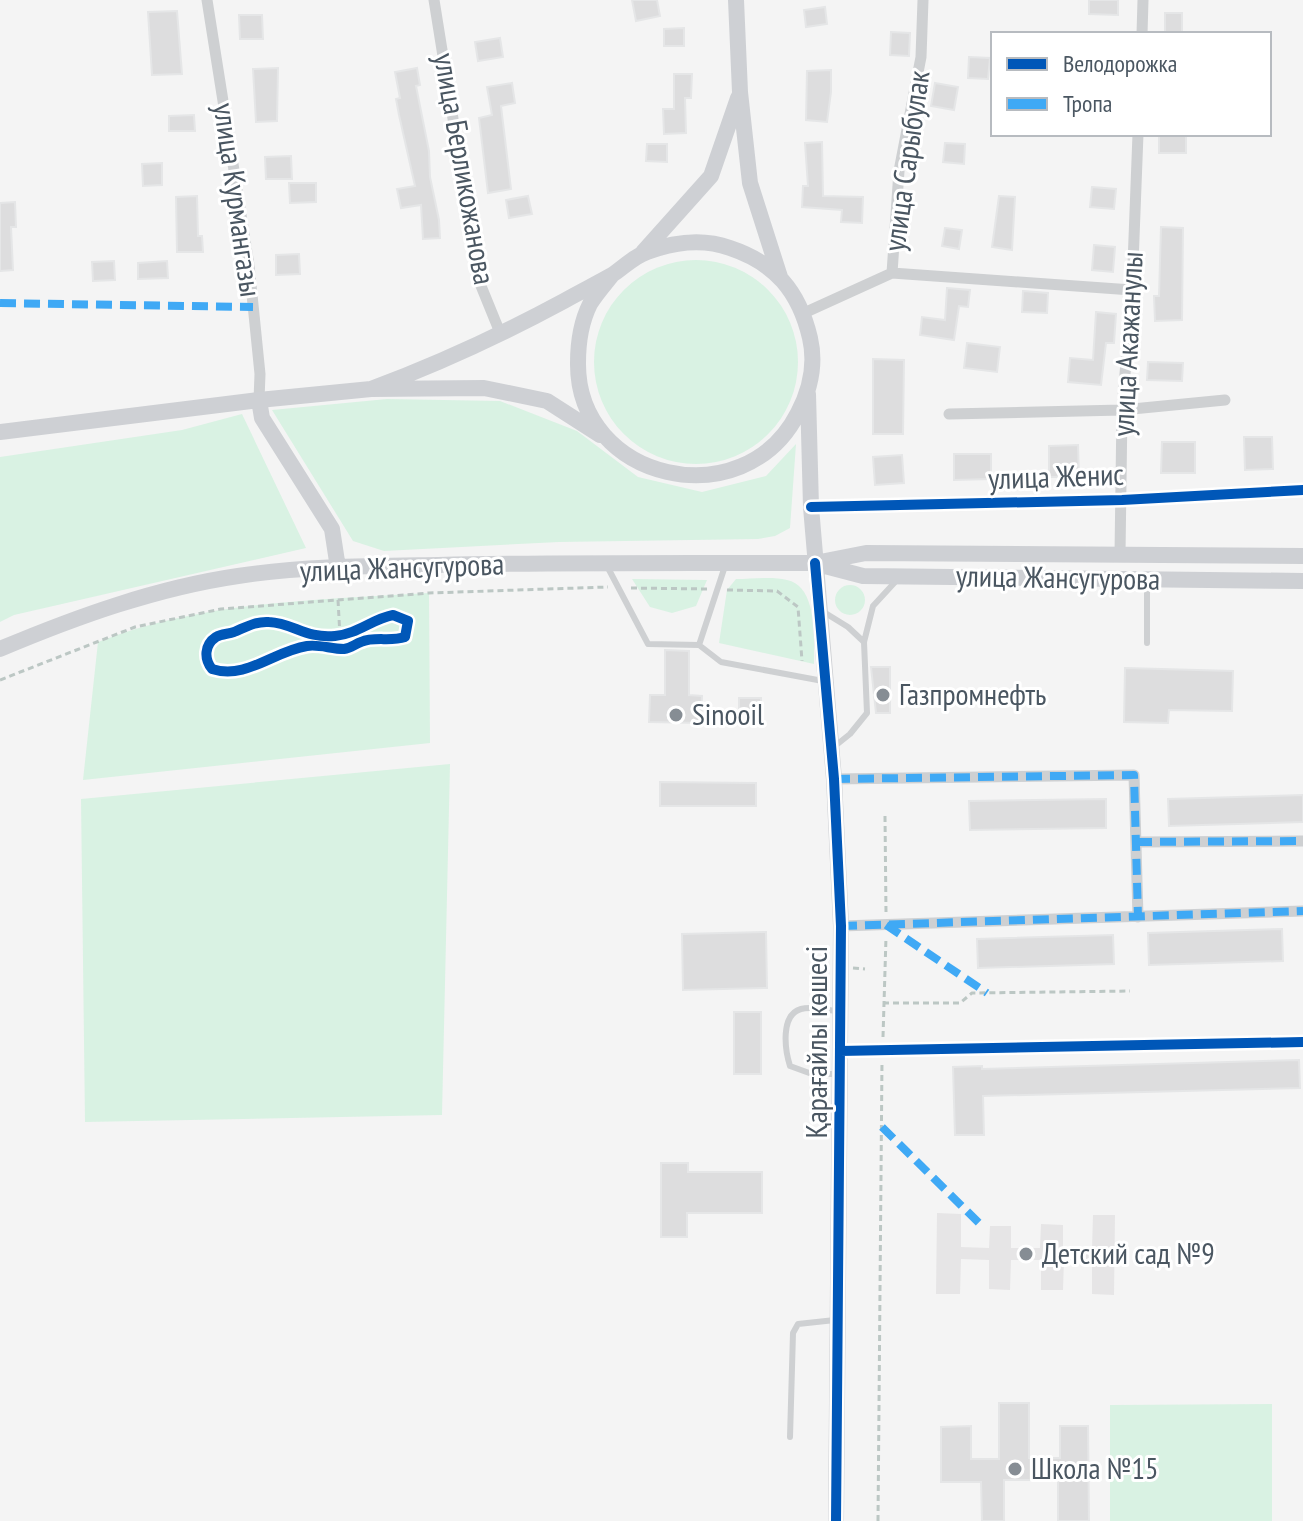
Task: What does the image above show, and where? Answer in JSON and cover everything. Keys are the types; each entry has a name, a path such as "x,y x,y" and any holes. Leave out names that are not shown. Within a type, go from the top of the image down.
{"main road":[{"path":"0,432 371,389 484,388 547,401 644,466 683,477 723,474 760,458 790,430 808,394 813,353 804,313 780,277 750,183 740,92 736,0"},
{"path":"371,389 443,362 501,335 612,275 643,253 711,176 740,92"},
{"path":"643,253 678,242 715,243 750,255 780,277"},
{"path":"611,443 589,413 578,377 578,340 590,305 612,275"},
{"name":"Қарағайлы көшесі","path":"808,394 811,507 832,748 841,926 836,1521"},
{"path":"259,400 262,418 332,529 338,568"},
{"name":"улица Жансугурова","path":"0,649 50,628 148,596 237,576 338,568 815,563 866,553 1303,556"},
{"path":"1126,554 1140,579"},
{"name":"улица Жансугурова","path":"815,563 863,576 1303,581"}],"street":[{"name":"улица Курмангазы","path":"207,0 249,265 260,374 259,400"},
{"name":"улица Берликожанова","path":"434,0 479,281 501,335"},
{"name":"улица Сарыбулак","path":"804,313 892,273 899,171 921,57 923,0"},
{"path":"1142,32 1143,0"},
{"name":"улица Акажанулы","path":"1126,554 1122,500 1122,410 1132,290 1138,136"},
{"path":"892,273 1132,290"},
{"path":"949,414 1122,410 1225,400"},
{"name":"улица Женис","path":"811,507 1122,500 1303,490"},
{"path":"834,779 1134,775 1138,917"},
{"path":"1136,842 1303,841"},
{"path":"841,926 1303,911"},
{"path":"840,1051 1303,1042"}],"lane":[{"path":"605,563 648,644 699,645 721,662 826,681"},
{"path":"699,645 726,563"},
{"path":"832,748 850,734 867,713 864,642 873,606 899,577"},
{"path":"1140,579 1147,643"},
{"path":"820,610 848,627 864,642"},
{"path":"840,1012 807,1008 791,1015 787,1025 786,1055 790,1066 799,1071 841,1074"},
{"path":"790,1437 793,1333 798,1324 839,1320"}],"path":[{"path":"0,680 135,627 221,609 507,589 602,587"},
{"path":"338,599 336,636 353,634"},
{"path":"878,1521 885,816"},
{"path":"883,1003 960,1003 972,993 1130,991"}],"shaded area":[{"name":"Детский сад №9","path":"937,1213 961,1214 961,1247 989,1248 990,1226 1011,1226 1011,1248 1040,1248 1041,1224 1063,1225 1063,1249 1092,1249 1093,1215 1115,1215 1114,1295 1092,1294 1092,1259 1064,1259 1063,1290 1041,1290 1041,1260 1011,1260 1010,1290 989,1289 989,1260 961,1259 960,1294 936,1294"}],"green space":[{"path":"696,260 735,267 768,290 791,323 798,362 791,401 768,434 735,457 696,464 657,457 624,434 601,401 594,362 601,323 624,290 657,267"},
{"path":"387,399 500,401 577,431 638,477 702,492 766,476 796,444 790,528 775,536 758,539 559,542 384,551 353,541 272,410"},
{"path":"242,414 306,548 14,615 0,622 0,457 182,430"},
{"path":"775,578 797,584 804,592 812,616 814,664 719,643 727,590 736,579"},
{"path":"632,579 707,580 696,606 672,613 650,607"},
{"path":"850,585 861,589 865,600 861,611 850,615 839,611 835,600 839,589"},
{"path":"429,593 430,743 83,780 98,642 138,628 219,610"},
{"path":"450,764 442,1115 85,1122 81,799"},
{"path":"1272,1404 1272,1521 1110,1521 1110,1405"}],"building":[{"path":"632,0 657,0 660,16 636,21"},
{"path":"1089,0 1118,0 1118,15 1089,14"},
{"path":"825,7 827,24 806,27 804,10"},
{"path":"177,11 182,74 152,75 148,12"},
{"path":"1165,13 1182,13 1182,32 1165,32"},
{"path":"239,15 262,15 263,39 240,39"},
{"path":"684,28 684,46 664,46 664,29"},
{"path":"891,32 910,33 909,56 890,55"},
{"path":"500,38 503,57 478,61 475,42"},
{"path":"969,57 990,58 988,79 968,78"},
{"path":"278,68 277,121 256,122 253,69"},
{"path":"417,68 420,85 416,86 429,151 440,238 423,239 421,205 401,208 397,189 415,186 396,99 400,98 395,72"},
{"path":"831,70 827,122 806,120 807,71"},
{"path":"674,74 692,74 691,98 685,98 686,133 664,134 663,109 674,109"},
{"path":"512,83 515,103 501,106 511,189 488,193 479,118 492,115 487,87"},
{"path":"935,83 958,87 954,110 931,106"},
{"path":"194,115 195,131 169,131 169,116"},
{"path":"1159,136 1186,136 1186,153 1159,153"},
{"path":"822,142 823,196 863,197 862,223 841,222 842,210 802,207 803,186 808,186 805,143"},
{"path":"945,143 965,144 964,164 943,162"},
{"path":"647,144 667,144 667,162 646,161"},
{"path":"291,156 292,179 266,179 265,157"},
{"path":"162,163 162,185 143,186 142,164"},
{"path":"289,183 316,183 316,202 290,203"},
{"path":"1092,187 1116,189 1114,209 1090,207"},
{"path":"197,196 198,236 202,236 203,252 177,252 176,197"},
{"path":"528,196 532,214 509,218 506,200"},
{"path":"999,196 1015,197 1012,250 992,247"},
{"path":"15,202 16,227 11,227 13,270 0,271 0,203"},
{"path":"1161,227 1183,228 1182,320 1155,321 1154,296 1159,296"},
{"path":"945,228 962,230 959,249 942,246"},
{"path":"1094,245 1115,247 1113,272 1092,270"},
{"path":"299,254 300,274 276,275 276,255"},
{"path":"114,261 115,280 93,281 92,262"},
{"path":"167,261 168,278 138,279 138,263"},
{"path":"947,288 970,290 968,307 959,306 954,340 920,335 922,317 945,320"},
{"path":"1023,291 1048,293 1047,313 1022,312"},
{"path":"1096,312 1116,314 1114,343 1106,343 1101,385 1068,382 1070,358 1093,360"},
{"path":"967,343 1000,347 997,372 964,368"},
{"path":"873,359 904,360 903,434 873,434"},
{"path":"1148,362 1183,363 1182,381 1147,380"},
{"path":"1244,437 1272,437 1273,469 1245,470"},
{"path":"1162,442 1195,442 1195,473 1161,473"},
{"path":"1078,445 1079,477 1049,477 1049,446"},
{"path":"954,454 991,454 991,479 954,480"},
{"path":"902,455 904,483 875,485 873,457"},
{"path":"665,650 689,651 689,695 702,696 701,723 649,722 650,695 665,695"},
{"name":"Газпромнефть","path":"871,667 890,667 890,713 876,713"},
{"path":"1125,668 1233,671 1232,711 1169,710 1168,723 1124,722"},
{"name":"Sinooil","path":"739,698 761,698 761,722 739,722"},
{"path":"660,782 756,783 756,806 660,806"},
{"path":"1303,795 1303,822 1169,826 1168,799"},
{"path":"1106,799 1106,828 970,830 969,801"},
{"path":"1282,929 1283,961 1149,965 1148,933"},
{"path":"766,932 767,988 683,990 682,934"},
{"path":"1113,935 1114,964 978,968 977,939"},
{"path":"734,1012 761,1012 761,1074 734,1074"},
{"path":"1299,1060 1300,1088 983,1096 984,1135 955,1135 953,1067 982,1066 982,1069"},
{"path":"661,1163 688,1163 688,1172 762,1172 762,1213 687,1213 687,1237 661,1237"},
{"name":"Школа №15","path":"999,1403 1029,1403 1029,1458 1060,1458 1060,1426 1088,1426 1089,1521 1058,1521 1058,1480 1004,1480 1004,1521 982,1521 981,1482 941,1482 941,1427 971,1426 971,1459 999,1459"}],"marked path":[{"path":"0,303 253,307"},
{"path":"834,779 1134,775 1138,917"},
{"path":"1136,842 1303,841"},
{"path":"841,926 1303,911"},
{"path":"886,925 987,993"},
{"path":"882,1127 984,1228"}],"cycle path":[{"path":"811,507 1122,500 1303,490"},
{"path":"815,563 834,779 841,926 836,1521"},
{"path":"393,615 408,621 405,637 366,640 344,649 307,646 237,671 212,669 208,661 206,652 212,640 255,623 278,623 316,635 335,636 393,615"},
{"path":"840,1051 1303,1042"}],"place":[{"name":"Газпромнефть","path":"883,695"},
{"name":"Sinooil","path":"676,715"},
{"name":"Детский сад №9","path":"1026,1254"},
{"name":"Школа №15","path":"1015,1469"}]}
